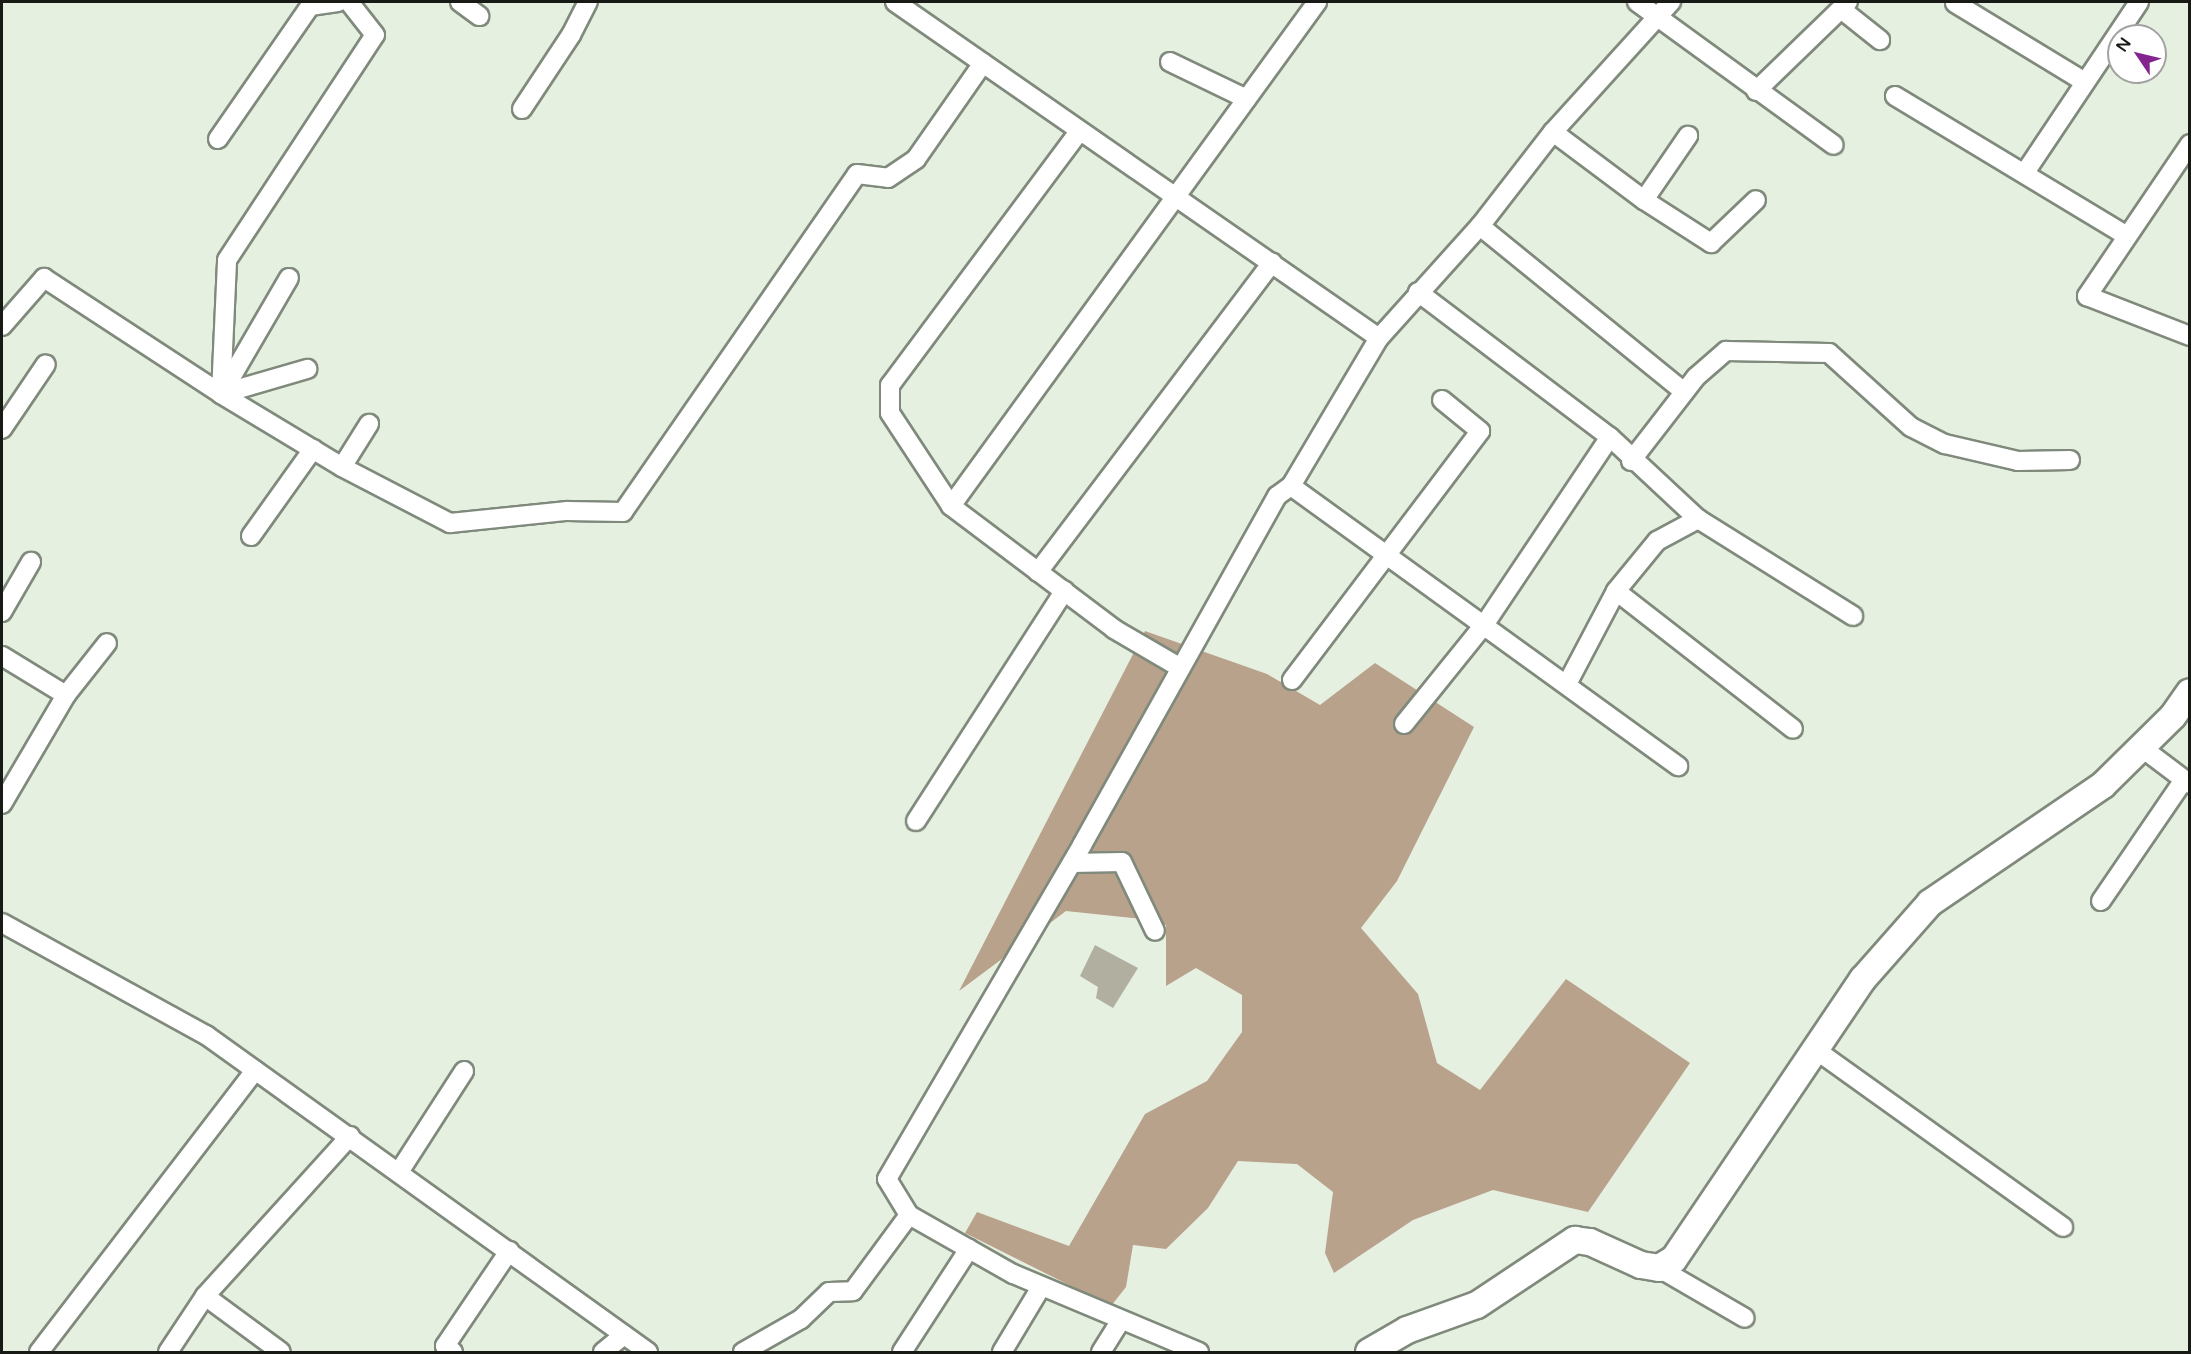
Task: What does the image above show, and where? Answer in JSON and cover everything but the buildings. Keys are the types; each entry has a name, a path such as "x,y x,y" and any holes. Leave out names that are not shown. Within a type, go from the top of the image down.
{"main road":[{"path":"1372,1352 1407,1330 1477,1305 1575,1240 1590,1242 1624,1261 1659,1268 1679,1253 1863,979 1930,903 2103,785 2190,692"}],"street":[{"path":"218,139 310,6 338,2"},
{"path":"221,394 227,260 375,35 349,2"},
{"path":"460,2 478,16"},
{"path":"522,109 571,35 588,2"},
{"path":"895,2 1078,133 1379,338"},
{"path":"951,506 1317,2"},
{"path":"1637,2 1756,91 1834,145"},
{"path":"1200,1353 1041,1287 969,1249 909,1215 886,1179 1072,863 1179,667 1277,496 1291,486 1379,338 1418,292 1480,226 1553,132 1671,2"},
{"path":"2026,171 2139,2"},
{"path":"1955,3 2085,82"},
{"path":"1756,91 1844,5 1880,40"},
{"path":"1170,62 1247,99"},
{"path":"2,326 44,278 221,394 342,466 450,523 567,511 623,512 857,174 888,178 916,159 983,63"},
{"path":"1895,96 2026,171 2127,236"},
{"path":"1553,132 1644,200 1711,243 1756,200"},
{"path":"1078,133 890,385 890,413 951,506 1114,629 1179,667"},
{"path":"1644,200 1688,136"},
{"path":"2190,144 2087,296 2190,336"},
{"path":"1480,226 1684,392"},
{"path":"1038,572 1272,263"},
{"path":"221,394 289,278"},
{"path":"1418,292 1610,437 1631,461 1698,519 1853,616"},
{"path":"1631,461 1684,392 1726,351 1829,353 1911,427 1945,444 2018,461 2070,460"},
{"path":"2,429 46,364"},
{"path":"221,394 307,369"},
{"path":"1292,680 1390,554 1480,431 1442,400"},
{"path":"342,466 369,424"},
{"path":"1404,724 1484,625 1610,437"},
{"path":"251,536 313,449"},
{"path":"1291,486 1390,554 1678,766"},
{"path":"1567,684 1616,591 1657,542 1698,519"},
{"path":"2,612 31,562"},
{"path":"916,821 1064,591"},
{"path":"1616,591 1793,729"},
{"path":"2,804 66,695 107,644"},
{"path":"2,656 66,695"},
{"path":"2101,901 2187,782 2141,747"},
{"path":"1072,863 1122,862 1155,931"},
{"path":"2,923 206,1035 350,1136 648,1353"},
{"path":"1816,1050 2063,1227"},
{"path":"39,1353 255,1070"},
{"path":"399,1172 464,1071"},
{"path":"168,1353 205,1296 350,1136"},
{"path":"743,1353 801,1319 828,1292 853,1291 909,1215"},
{"path":"902,1353 969,1249"},
{"path":"453,1353 445,1346 509,1251"},
{"path":"1659,1268 1745,1318"},
{"path":"1002,1353 1041,1287"},
{"path":"205,1296 281,1353"},
{"path":"1101,1353 1120,1321"},
{"path":"603,1353 624,1335"}],"shaded area":[{"path":"1145,631 1267,674 1320,705 1375,663 1474,727 1397,881 1361,928 1418,994 1437,1063 1480,1090 1566,979 1690,1063 1588,1212 1493,1190 1413,1220 1334,1273 1325,1253 1333,1192 1297,1164 1238,1161 1208,1208 1166,1249 1133,1245 1126,1287 1111,1306 965,1233 977,1212 1069,1246 1145,1114 1207,1081 1242,1032 1242,995 1196,968 1166,986 1166,925 1142,919 1066,911 959,991"}]}
